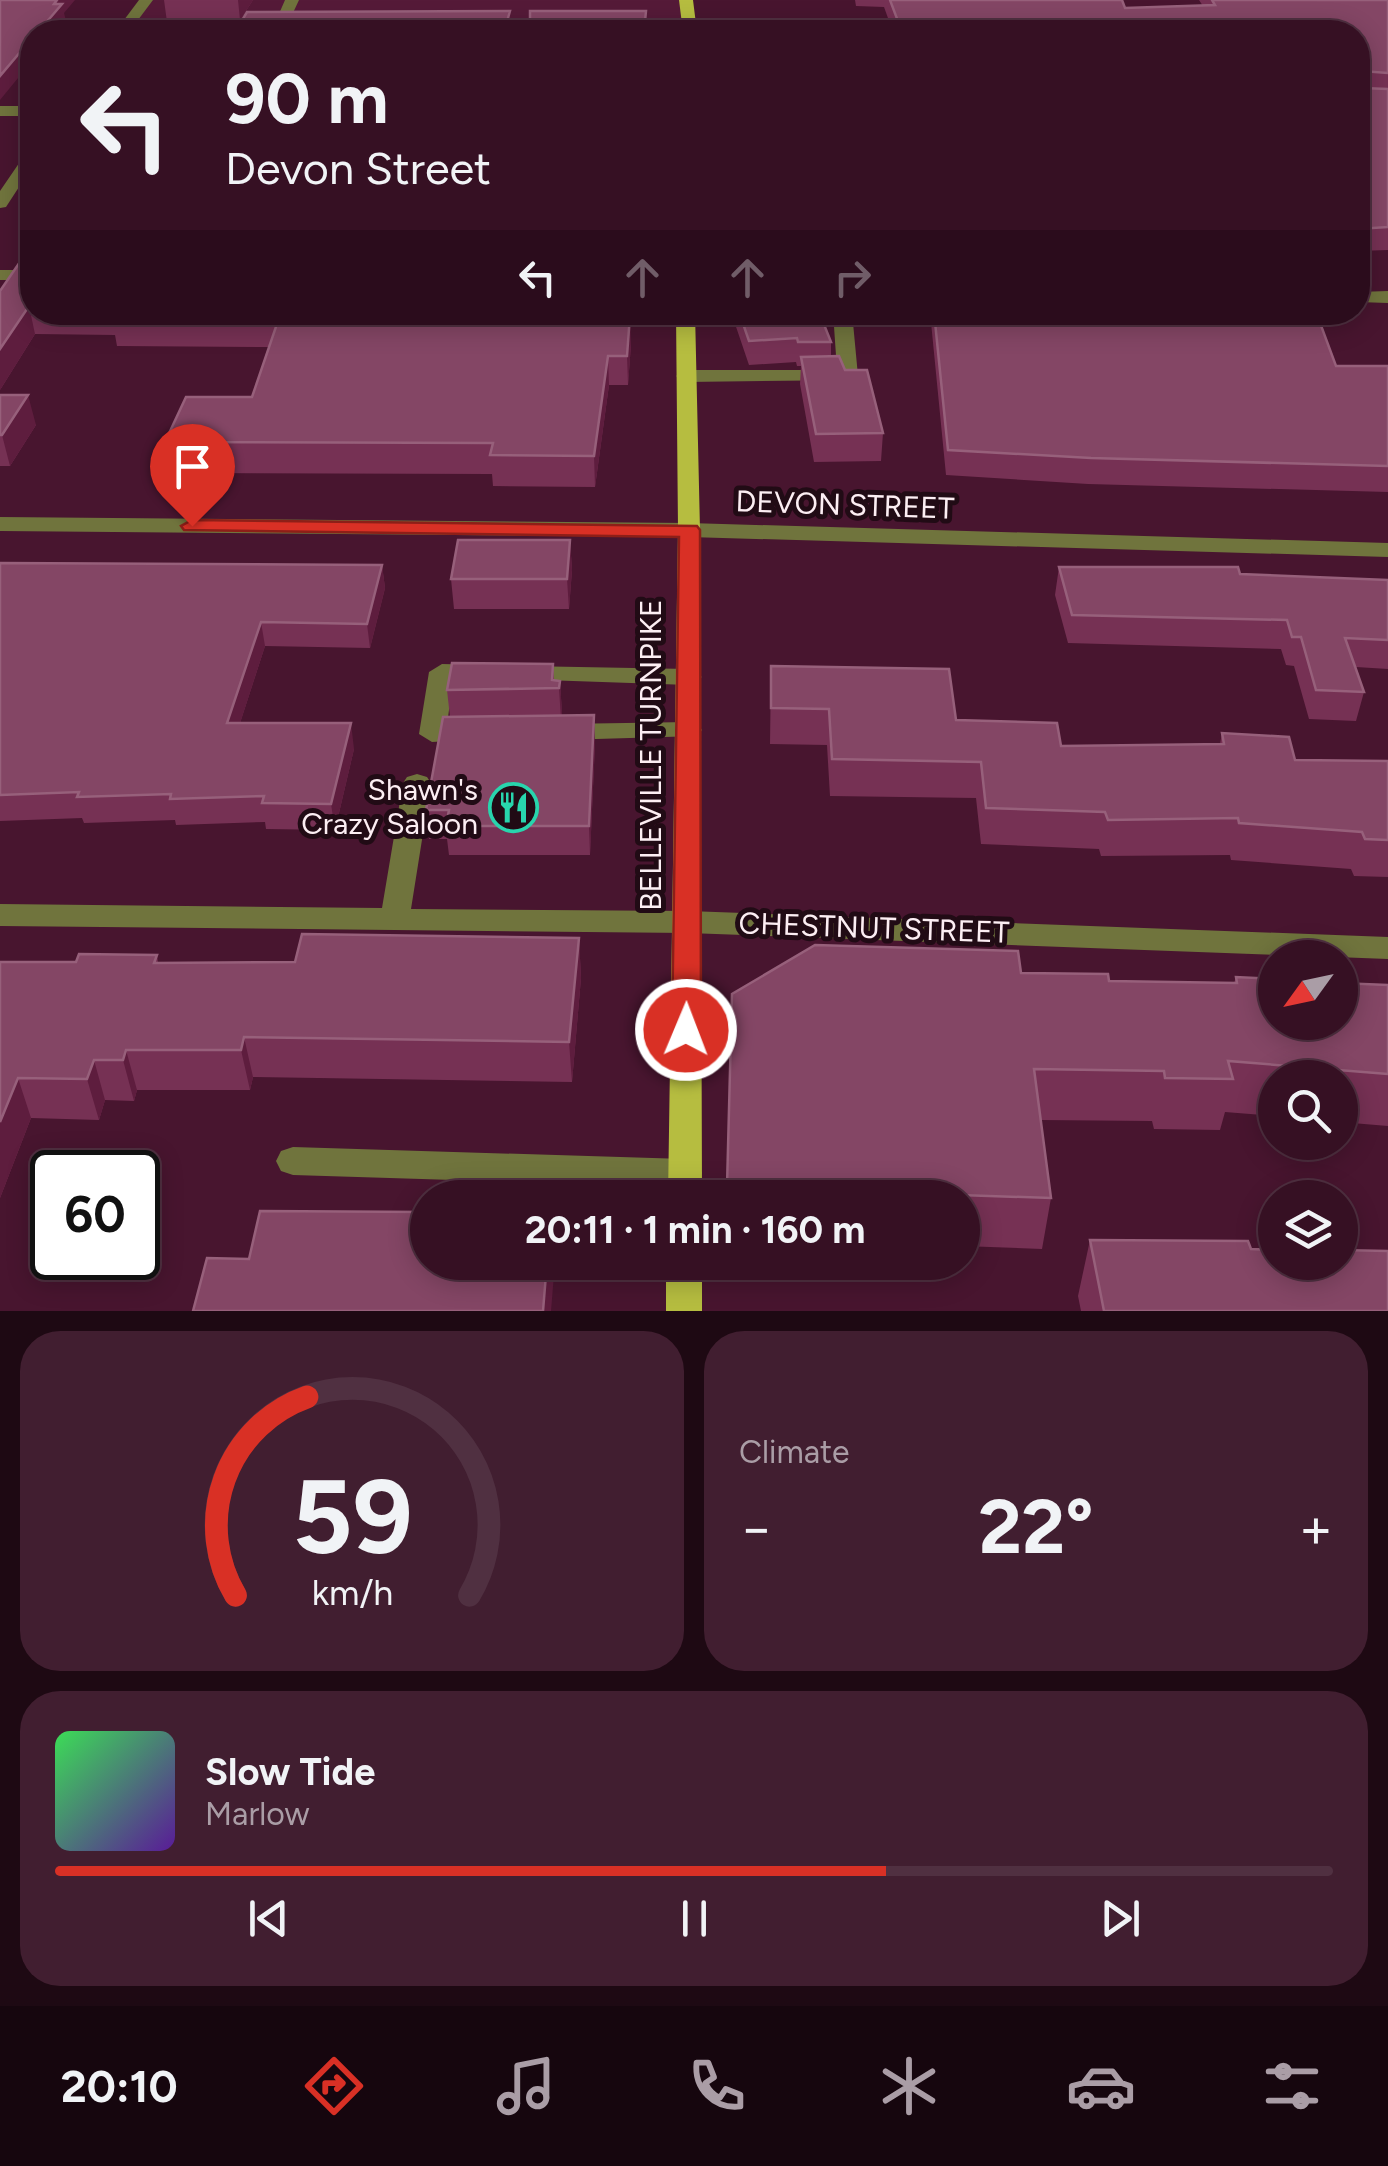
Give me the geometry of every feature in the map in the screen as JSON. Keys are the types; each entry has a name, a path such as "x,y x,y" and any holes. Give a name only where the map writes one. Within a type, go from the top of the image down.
{"main road":[{"name":"BELLEVILLE TURNPIKE","path":"685,325 689,730 685,1180"},
{"path":"684,1280 684,1311"}],"street":[{"path":"0,203 20,174"},
{"path":"686,376 848,376 843,325"},
{"name":"DEVON STREET","path":"0,524 689,530 1388,550"},
{"path":"491,733 432,734 442,672 689,677"},
{"path":"530,732 689,730"},
{"path":"395,919 417,783"},
{"name":"CHESTNUT STREET","path":"0,915 688,922 1388,948"},
{"path":"294,1162 600,1180"}],"shaded area":[{"path":"146,0 686,0 688,20 131,20"}],"building":[{"path":"0,0 57,0 54,4 62,4 48,20 20,20 20,52 0,76"},
{"path":"890,0 1122,0 1125,8 1215,5 1212,0 1388,0 1388,73 1370,72 1370,20 898,20"},
{"path":"510,11 507,20 242,20 247,12"},
{"path":"530,11 646,11 645,20 530,20"},
{"path":"1370,88 1388,89 1388,227 1370,228"},
{"path":"20,262 20,319 0,349 0,291"},
{"path":"277,325 629,325 627,356 608,356 594,456 490,455 493,443 165,442 186,397 252,397"},
{"path":"743,325 824,325 831,342 798,342 797,338 749,341"},
{"path":"935,325 1321,325 1336,366 1388,366 1388,466 948,450"},
{"path":"839,356 845,370 867,370 883,433 816,434 801,357"},
{"path":"0,395 28,395 2,435 0,435"},
{"path":"458,540 570,540 567,579 451,579"},
{"path":"0,563 382,565 367,624 261,622 227,723 351,723 331,804 262,803 264,796 170,799 171,794 0,795"},
{"path":"1059,567 1238,567 1240,574 1388,580 1388,640 1345,638 1364,692 1316,690 1301,637 1292,637 1287,620 1072,615"},
{"path":"452,663 553,664 552,680 560,681 559,688 447,690"},
{"path":"771,666 949,669 956,720 1057,723 1061,746 1224,744 1222,733 1289,737 1295,760 1388,761 1388,840 1365,839 1362,832 1239,823 1238,818 1108,820 1105,812 986,808 981,762 832,759 829,709 771,708"},
{"path":"594,715 589,826 446,826 449,810 426,810 443,717"},
{"path":"302,934 579,938 569,1042 244,1037 241,1050 126,1050 123,1060 94,1060 87,1079 18,1078 0,1122 0,962 76,962 79,954 157,955 154,963 295,962"},
{"path":"815,945 1018,951 1021,973 1108,974 1109,981 1237,983 1236,977 1258,978 1258,1040 1358,1040 1358,984 1388,985 1388,1074 1358,1072 1358,1060 1228,1061 1233,1079 1165,1078 1164,1071 1034,1069 1051,1198 980,1196 980,1180 727,1180 732,994"},
{"path":"260,1211 410,1212 410,1280 546,1280 543,1311 193,1311 207,1258 249,1259"},
{"path":"1090,1240 1248,1241 1251,1249 1258,1249 1258,1280 1358,1280 1358,1250 1388,1251 1388,1311 1104,1311"}],"place":[{"name":"Shawn's Crazy Saloon","path":"513,807"}],"route":[{"path":"192,526 689,530 686,1030"}]}
